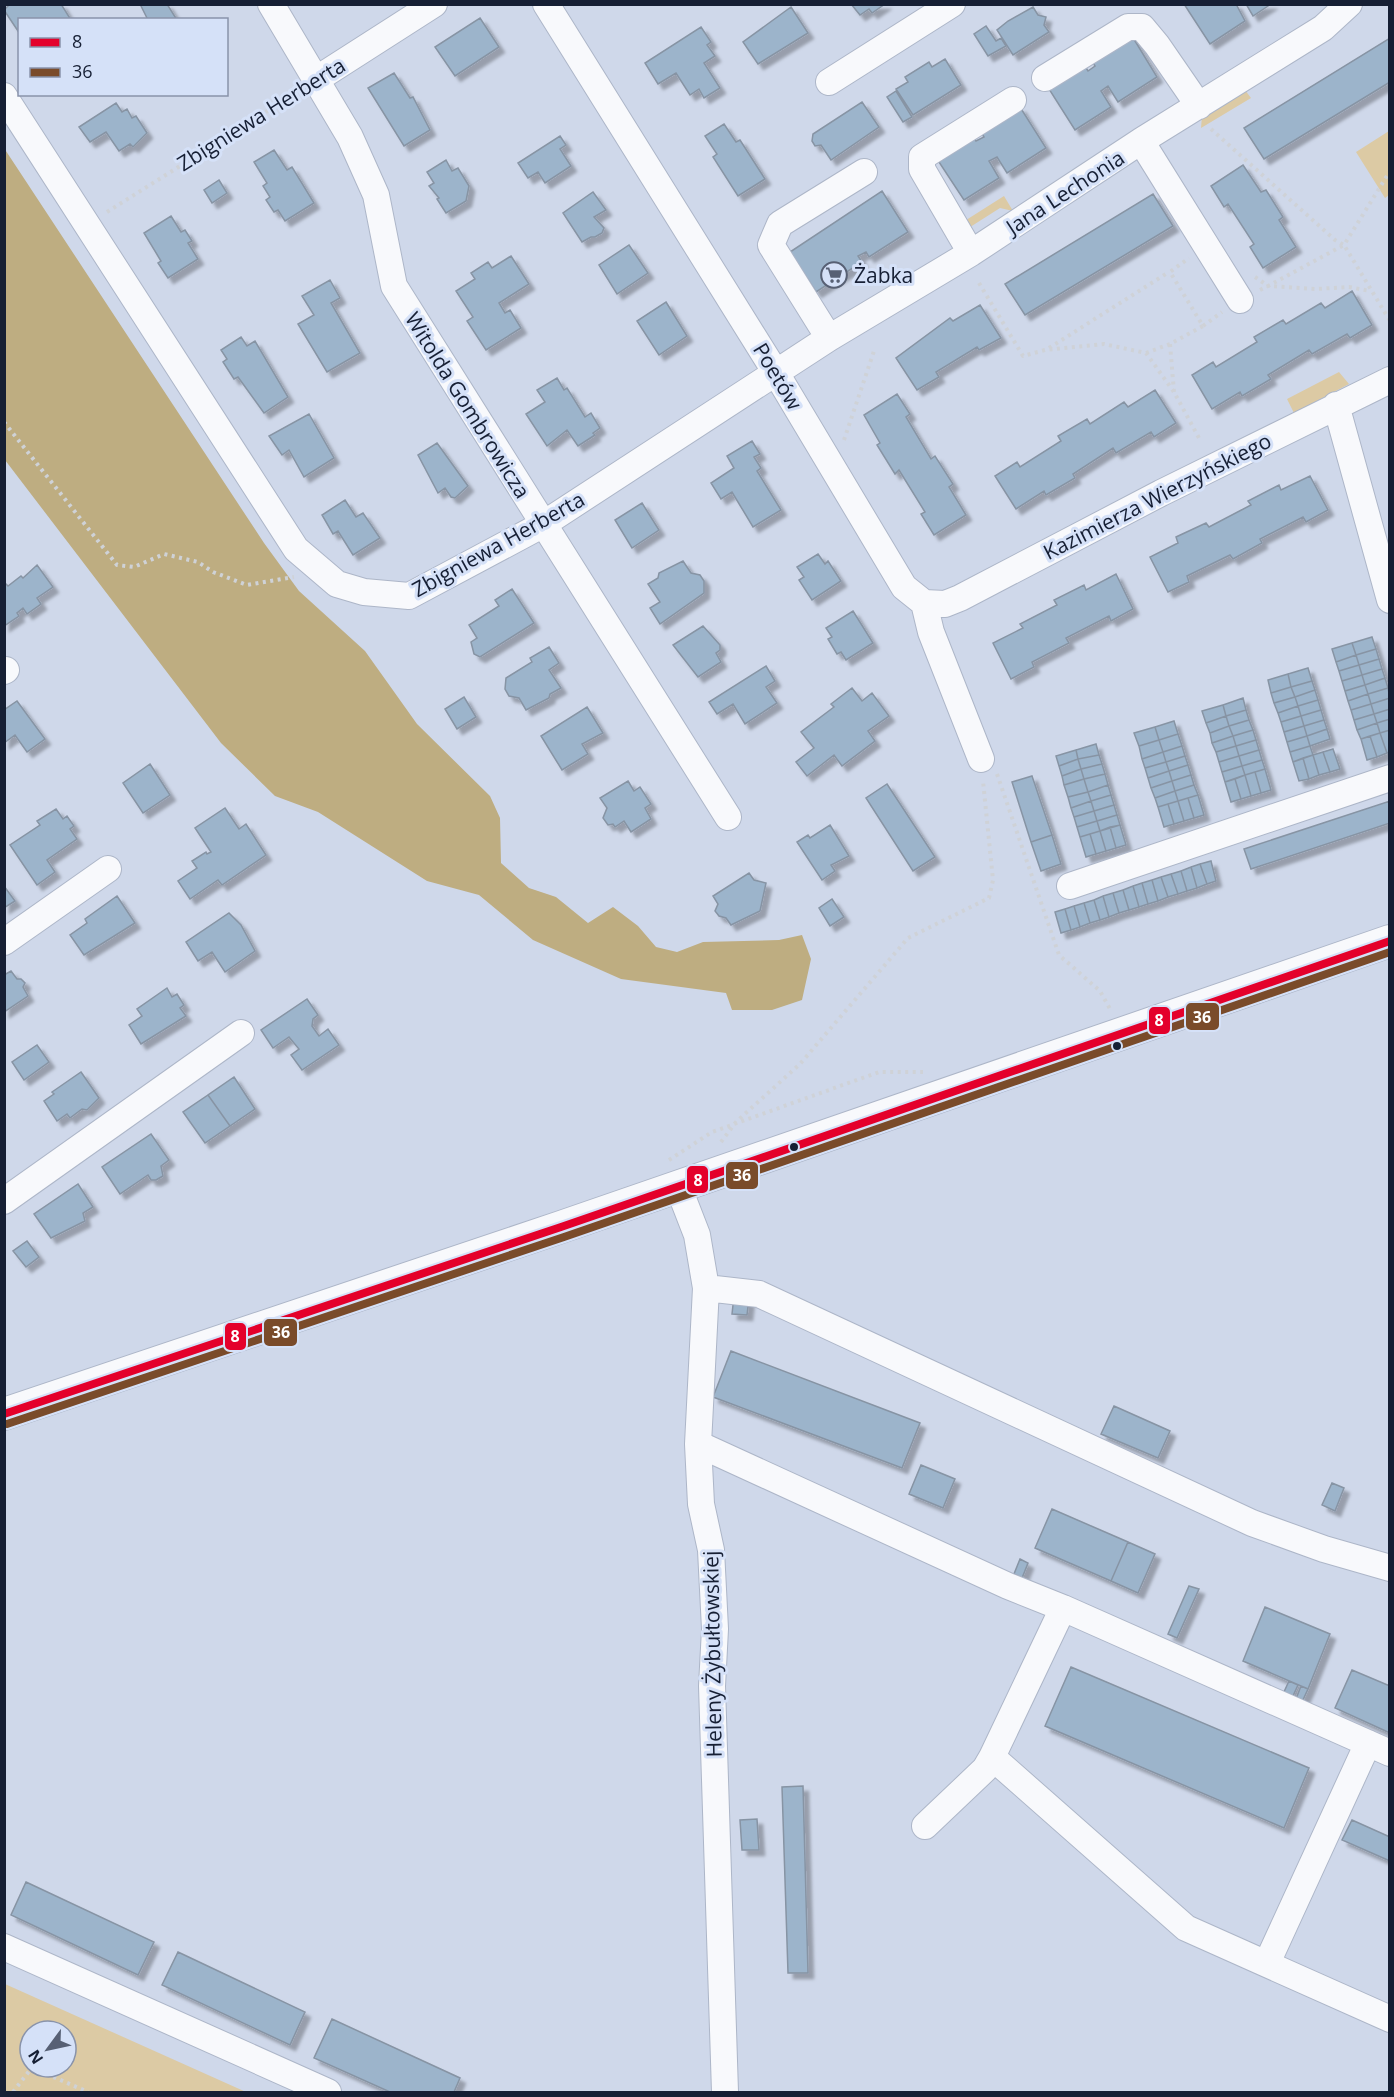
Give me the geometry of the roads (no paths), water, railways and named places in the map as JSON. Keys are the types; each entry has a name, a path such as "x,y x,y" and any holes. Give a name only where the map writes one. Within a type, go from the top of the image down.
{"main road":[{"path":"4,1414 669,1175 1389,941"}],"street":[{"name":"Witolda Gombrowicza","path":"271,4 350,137 376,195 394,286 542,525 728,817"},
{"name":"Zbigniewa Herberta","path":"317,80 434,4"},
{"name":"Poetów","path":"546,4 776,373 904,587 924,603"},
{"path":"829,82 952,4"},
{"name":"Jana Lechonia","path":"776,373 829,338 971,253 1141,141 1323,28 1349,4"},
{"path":"1045,78 1128,27 1142,27 1199,106"},
{"name":"Zbigniewa Herberta","path":"4,96 296,549 321,573 337,584 364,592 409,596 542,525 776,373"},
{"path":"971,253 922,169 922,157 1013,100"},
{"path":"1141,141 1240,300"},
{"path":"829,338 771,245 780,224 864,172"},
{"name":"Kazimierza Wierzyńskiego","path":"924,603 945,604 960,598 1389,380"},
{"path":"1336,405 1389,600"},
{"path":"924,603 931,632 988,762"},
{"path":"1070,886 1389,778"},
{"path":"4,942 108,869"},
{"path":"4,1201 241,1033"},
{"name":"Heleny Żybułtowskiej","path":"669,1175 698,1235 705,1288 698,1444 701,1504 711,1550 716,1629 712,1686 725,2092"},
{"path":"705,1288 759,1294 1252,1523 1324,1550 1389,1568"},
{"path":"698,1444 1008,1586 1063,1608 1378,1748 1267,1963"},
{"path":"925,1826 985,1769 1063,1608"},
{"path":"992,1757 1186,1928 1389,2019"},
{"path":"4,1947 327,2092"}],"place":[{"name":"Żabka","path":"834,275"}]}
